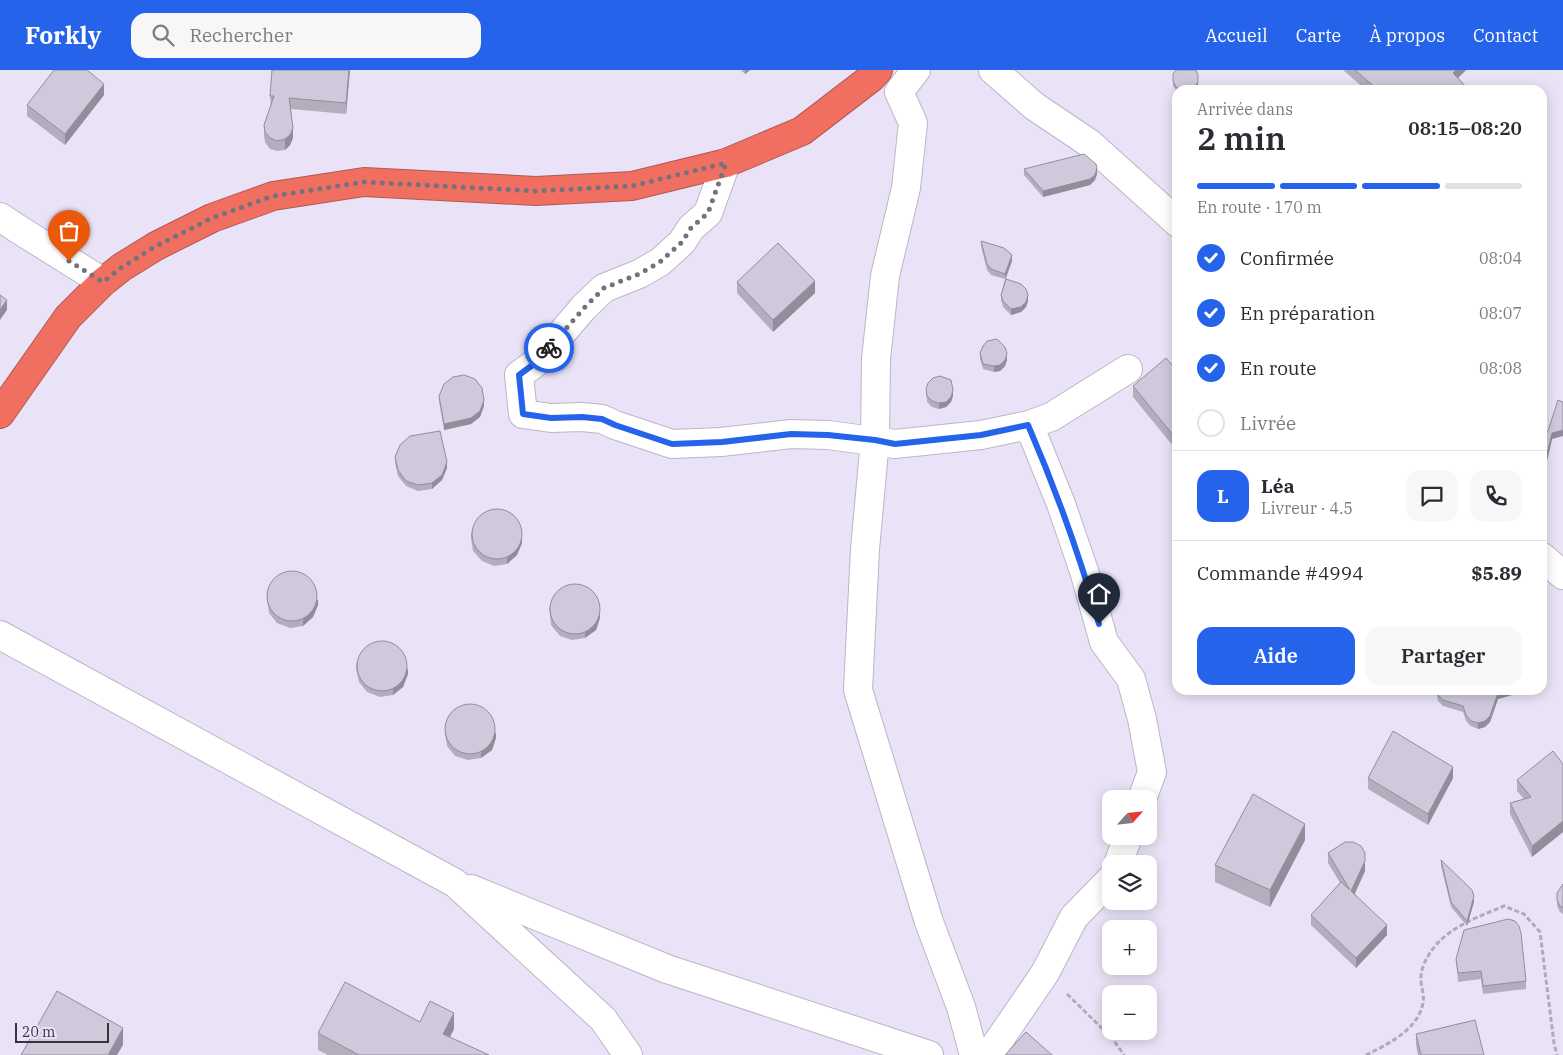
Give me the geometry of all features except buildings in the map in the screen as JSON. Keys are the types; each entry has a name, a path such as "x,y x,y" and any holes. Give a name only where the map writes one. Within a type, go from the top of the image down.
{"highway":[{"path":"0,414 68,317 103,282 122,267 156,246 212,218 273,196 364,182 536,191 632,186 726,163 802,130 871,78 878,70"}],"street":[{"path":"916,70 899,92 912,123 906,188 885,276 876,358 875,440 865,549 858,690 929,922 960,1007 974,1055"},
{"path":"993,70 1034,106 1089,143 1172,218"},
{"path":"726,163 708,213 691,228 682,242 660,262 639,274 604,288 538,361 519,375 523,414 551,418 582,417 602,419 672,444 722,442 791,434 828,435 895,444 981,435 1027,427 1051,417 1128,369"},
{"path":"0,217 103,282"},
{"path":"1027,427 1061,504 1084,571 1104,642 1131,679 1142,719 1152,772 1145,790"},
{"path":"1547,561 1563,575"},
{"path":"0,635 456,883 667,969 929,1055"},
{"path":"456,883 603,1019 628,1055"},
{"path":"989,1055 1045,973 1074,917 1102,888"}],"path":[{"path":"1366,1055 1391,1043 1416,1020 1423,1002 1420,975 1427,957 1438,943 1459,926 1504,906 1524,914 1540,932 1557,1055"},
{"path":"1045,973 1112,1038 1124,1055"}],"way so far":[{"path":"69,261 103,282 122,267 156,246 212,218 273,196 364,182 536,191 632,186 726,163 708,213 691,228 682,242 660,262 639,274 604,288 549,348"}],"route":[{"path":"549,348 538,361 519,375 523,414 551,418 582,417 602,419 672,444 722,442 791,434 828,435 895,444 981,435 1028,425 1061,504 1084,571 1099,624"}]}
